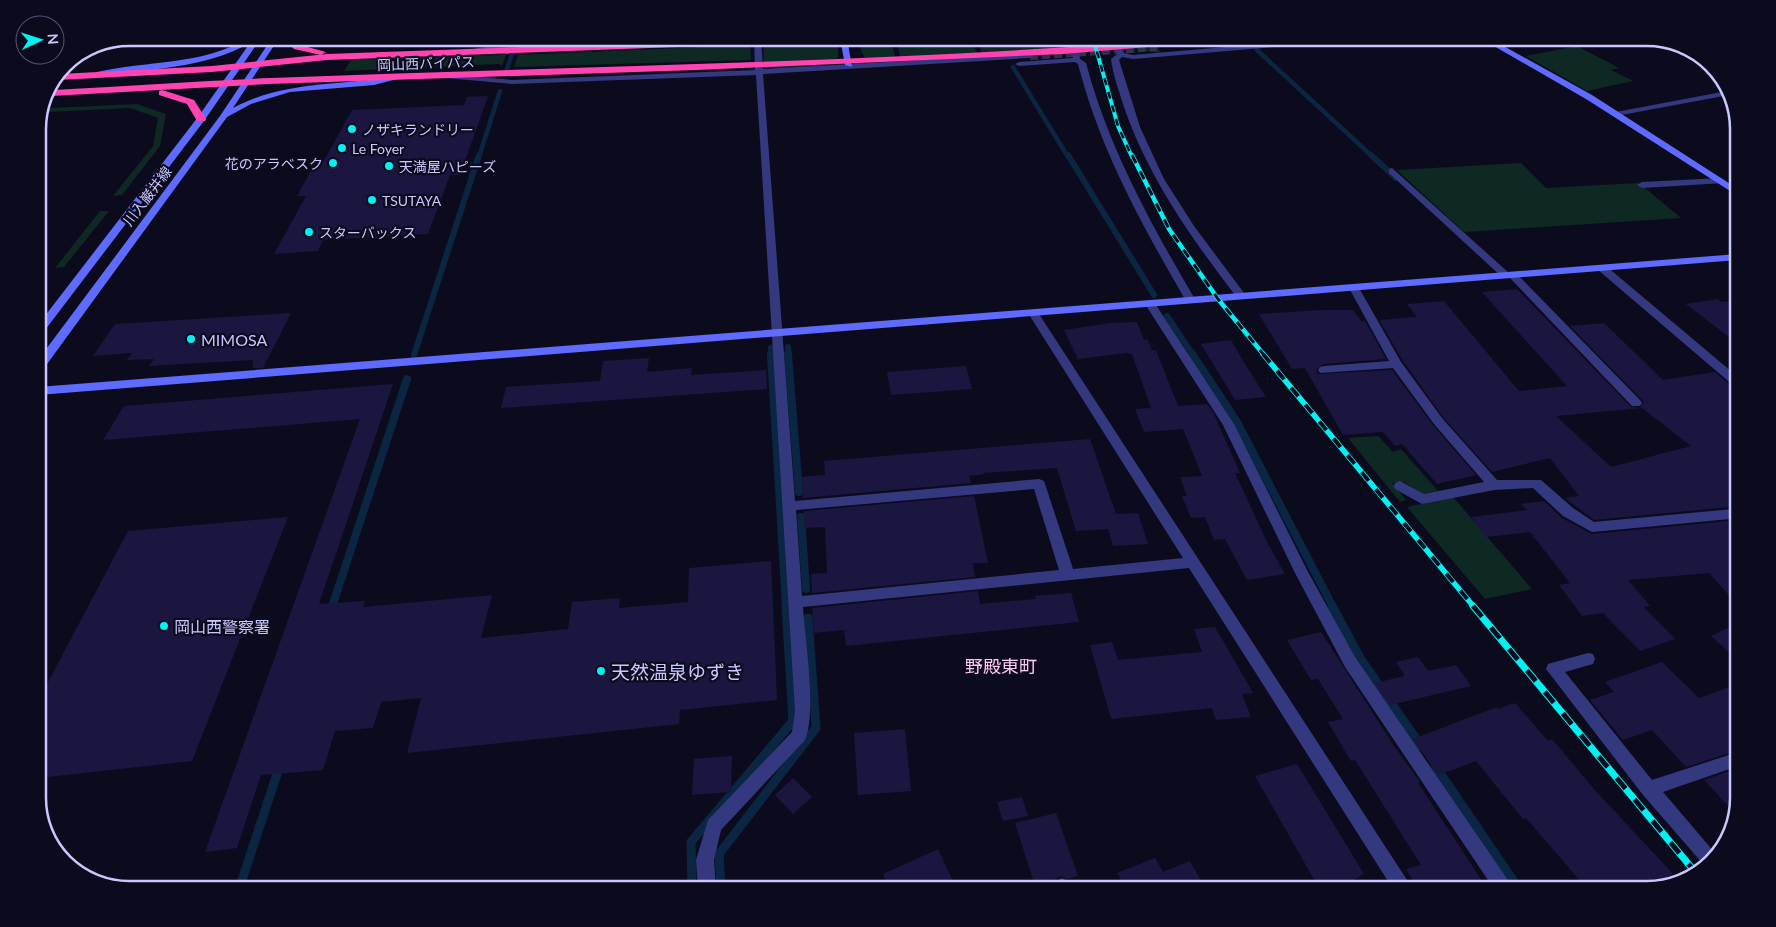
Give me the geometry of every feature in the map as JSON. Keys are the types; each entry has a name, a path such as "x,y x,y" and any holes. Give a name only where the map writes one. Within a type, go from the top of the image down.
{"highway":[{"path":"296,46 312,51 412,54"},
{"name":"岡山西バイパス","path":"65,77 236,66 327,57 649,46"},
{"name":"岡山西バイパス","path":"55,93 245,83 697,67 1063,51 1123,46"},
{"path":"74,92 102,95 170,94 191,102 201,119"}],"street":[{"path":"90,76 126,69 194,62 230,51 239,46"},
{"name":"川入巌井線","path":"46,322 201,119 251,46"},
{"name":"川入巌井線","path":"46,357 223,117 270,46"},
{"path":"257,64 276,46"},
{"path":"450,54 512,46"},
{"path":"706,881 705,860 714,826 799,735 803,711 758,46"},
{"path":"847,46 849,65 853,70 861,72 1076,60 1082,63 1088,90 1102,131 1137,207 1191,301"},
{"path":"1075,46 1076,60"},
{"path":"1118,46 1121,55"},
{"path":"1157,47 1171,46"},
{"path":"1242,297 1196,238 1149,159 1130,114 1115,59 1121,55 1133,57 1262,46"},
{"path":"1498,46 1616,114 1730,187"},
{"path":"446,76 512,82 760,72 849,65 1030,56"},
{"path":"223,117 254,98 276,92 302,87 374,84 397,78"},
{"path":"1616,114 1721,94"},
{"path":"1392,170 1510,275 1636,403"},
{"path":"1642,185 1720,180"},
{"path":"46,391 1730,258"},
{"path":"1602,268 1730,376"},
{"path":"1354,288 1396,364 1438,420 1494,485"},
{"path":"1150,304 1228,424 1302,573 1350,662 1498,881"},
{"path":"1034,313 1397,881"},
{"path":"1324,370 1396,364"},
{"path":"1400,486 1422,499 1494,485 1536,483 1568,512 1592,527 1730,514"},
{"path":"789,506 1039,484 1068,575"},
{"path":"796,602 1193,562"},
{"path":"1588,659 1553,669 1706,855"},
{"path":"1650,789 1730,762"}],"green space":[{"path":"750,46 751,60 514,67 518,55"},
{"path":"763,46 838,46 838,58 830,62 795,68 764,67"},
{"path":"860,46 892,46 896,60 901,60 898,46 974,46 978,56 983,56 979,46 1052,46 1056,53 869,62"},
{"path":"1124,46 1156,46 1161,53 1125,48"},
{"path":"1577,46 1619,68 1611,70 1633,81 1587,91 1526,56"},
{"path":"506,55 502,66 499,64 344,71 351,60"},
{"path":"137,104 166,114 160,146 122,195 113,196 153,146 158,118 130,108 48,112 51,108"},
{"path":"1521,163 1546,188 1639,183 1681,218 1464,232 1397,170"},
{"path":"100,211 109,211 64,267 55,268"},
{"path":"1378,436 1393,452 1401,449 1438,491 1423,494 1404,482 1392,483 1406,500 1400,502 1348,438"},
{"path":"1453,497 1532,589 1485,599 1407,507"}],"building":[{"path":"488,96 460,175 450,175 428,234 323,240 318,251 274,254 306,196 297,196 312,169 320,168 352,110 464,105 467,97"},
{"path":"1517,289 1631,407 1640,408 1644,402 1570,326 1604,323 1663,380 1715,372 1730,384 1730,507 1594,520 1565,498 1579,496 1550,458 1492,472 1443,417 1403,361 1379,320 1417,317 1407,304 1444,301 1519,391 1567,386 1482,292","holes":["1642,408 1691,446 1611,467 1556,416"]},
{"path":"1717,299 1722,302 1730,301 1730,338 1686,304"},
{"path":"1353,310 1361,321 1365,321 1386,359 1324,364 1316,369 1318,374 1392,370 1433,425 1476,475 1437,484 1402,444 1395,446 1383,432 1343,435 1305,368 1292,369 1259,314"},
{"name":"MIMOSA","path":"291,313 263,368 253,368 253,360 149,366 154,359 127,360 132,353 93,356 115,324"},
{"path":"1137,322 1144,340 1147,339 1152,350 1156,350 1178,406 1207,404 1213,412 1240,473 1235,473 1267,542 1285,574 1247,580 1225,539 1214,540 1205,517 1191,518 1182,496 1187,496 1180,477 1202,476 1183,429 1144,432 1135,409 1151,408 1132,354 1078,359 1064,330 1111,323"},
{"path":"1231,340 1266,397 1235,400 1201,344"},
{"path":"649,358 647,372 692,368 691,375 766,370 767,389 501,408 506,387 600,381 603,361"},
{"path":"966,366 972,389 891,395 887,372"},
{"path":"393,384 319,604 365,601 363,607 492,595 481,638 568,629 572,602 620,598 619,608 688,602 689,568 771,561 777,700 680,710 679,724 407,753 421,698 381,702 373,728 335,731 323,770 261,775 237,848 205,852 360,419 103,440 124,406"},
{"path":"1090,439 1116,514 1138,513 1148,544 1113,546 1108,529 1076,531 1057,468 983,473 969,476 971,483 803,498 802,477 825,475 824,461"},
{"path":"974,496 988,563 973,563 975,577 812,593 811,574 827,573 825,527 804,528 804,511"},
{"path":"1544,501 1562,518 1592,534 1729,521 1730,596 1709,573 1628,580 1650,606 1644,607 1675,639 1640,651 1603,613 1582,616 1559,585 1570,583 1530,532 1486,537 1471,517 1527,510 1521,504"},
{"path":"288,517 192,761 46,777 46,686 128,531"},
{"path":"978,591 980,604 1036,599 1035,596 1071,593 1079,622 846,646 844,630 814,633 812,608"},
{"path":"1215,627 1253,693 1242,694 1251,717 1216,720 1212,708 1111,719 1090,645 1112,642 1118,660 1202,652 1194,629"},
{"path":"1730,627 1730,653 1711,636"},
{"path":"1321,632 1394,746 1420,782 1418,783 1482,881 1413,881 1406,869 1421,865 1355,760 1351,761 1328,722 1343,719 1318,679 1311,680 1287,640"},
{"path":"1418,657 1428,671 1456,665 1471,686 1390,705 1375,683 1405,676 1396,662"},
{"path":"1662,662 1699,698 1730,687 1730,753 1686,767 1652,730 1623,740 1590,700 1614,692 1605,682"},
{"path":"1515,703 1548,741 1552,739 1593,788 1673,874 1665,879 1646,881 1580,881 1526,818 1523,819 1476,761 1438,775 1413,739 1497,707 1498,709"},
{"path":"905,729 911,791 858,795 854,733"},
{"path":"732,756 731,792 692,795 694,759"},
{"path":"1297,764 1364,874 1352,881 1315,881 1255,776"},
{"path":"1730,771 1729,806 1704,780"},
{"path":"793,778 812,797 793,814 775,795"},
{"path":"1022,797 1028,816 1003,821 997,802"},
{"path":"1056,813 1078,876 1067,879 1061,876 1052,881 1033,881 1015,823"},
{"path":"938,849 953,881 886,881 883,874"},
{"path":"1155,858 1163,872 1190,861 1201,881 1122,881 1117,873"}],"waterway":[{"path":"1257,50 1373,157"},
{"path":"507,69 512,54"},
{"path":"1013,67 1068,157"},
{"path":"479,157 500,91"},
{"path":"414,355 479,155"},
{"path":"1068,155 1154,295"},
{"path":"1371,155 1396,178"},
{"path":"1167,316 1193,355"},
{"path":"788,347 789,355"},
{"path":"771,348 771,354"},
{"path":"771,354 786,607"},
{"path":"788,354 799,492"},
{"path":"1192,354 1237,422 1333,607"},
{"path":"332,607 407,379"},
{"path":"801,517 806,589"},
{"path":"330,612 332,606"},
{"path":"692,881 691,842 793,721 786,606"},
{"path":"1332,606 1360,658 1421,746"},
{"path":"721,881 719,854 816,728 808,618"},
{"path":"242,881 280,765"},
{"path":"1436,767 1514,881"}],"tunnel":[{"path":"1030,56 1157,47"}],"railway":[{"path":"1095,46 1118,126 1132,157"},
{"path":"1132,155 1169,229 1218,299 1264,355"},
{"path":"1263,354 1474,607"},
{"path":"1473,606 1692,868"}],"place":[{"name":"ノザキランドリー","path":"352,129"},
{"name":"Le Foyer","path":"342,148"},
{"name":"花のアラベスク","path":"333,163"},
{"name":"天満屋ハピーズ","path":"389,166"},
{"name":"TSUTAYA","path":"372,200"},
{"name":"スターバックス","path":"309,232"},
{"name":"MIMOSA","path":"191,339"},
{"name":"岡山西警察署","path":"164,626"},
{"name":"天然温泉ゆずき","path":"601,671"}],"district":[{"name":"野殿東町","path":"1001,666"}]}
